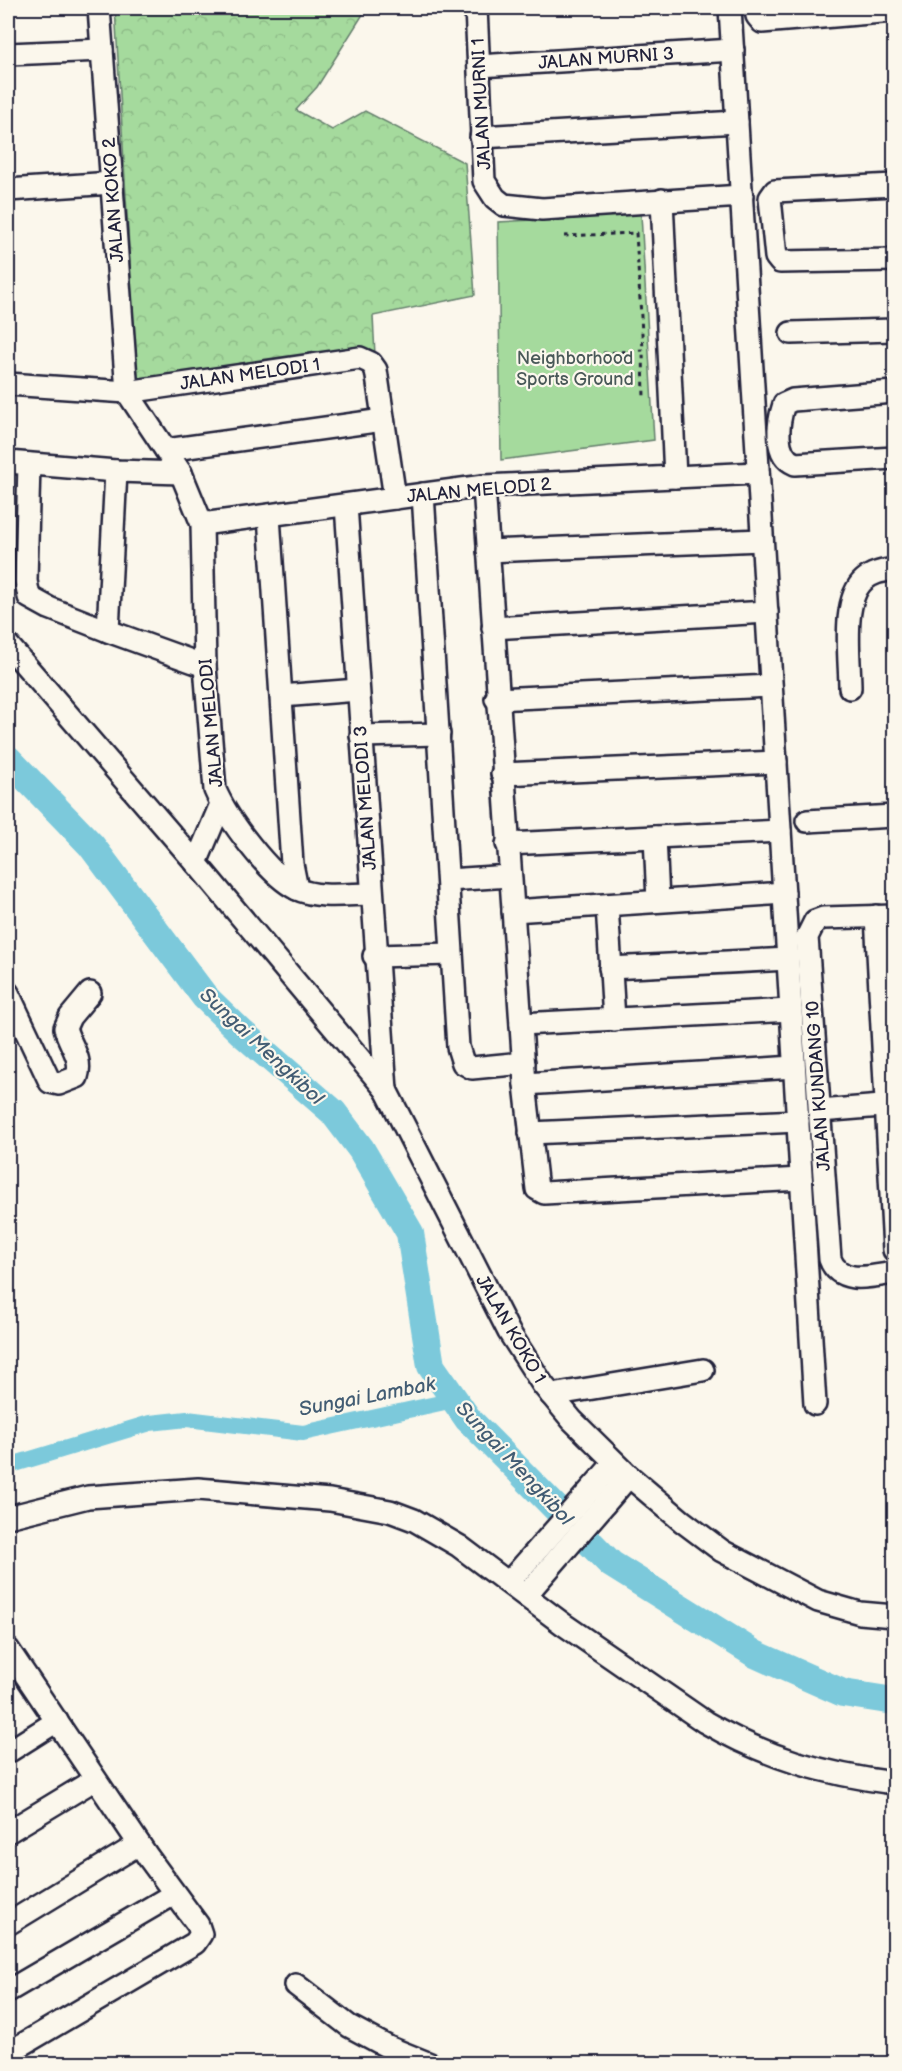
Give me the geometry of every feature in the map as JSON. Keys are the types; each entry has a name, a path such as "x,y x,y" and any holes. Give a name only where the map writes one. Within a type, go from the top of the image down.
{"street":[{"name":"JALAN KOKO 2","path":"99,8 127,392"},
{"name":"JALAN MURNI 1","path":"476,8 484,181 495,198 504,206 542,208 662,200"},
{"path":"730,8 814,1404"},
{"path":"759,15 894,10"},
{"path":"8,54 102,50"},
{"name":"JALAN MURNI 3","path":"479,66 733,50"},
{"path":"481,137 737,122"},
{"path":"8,190 112,183"},
{"path":"894,184 775,191 770,198 776,257 780,262 894,260"},
{"path":"675,477 662,200 742,196"},
{"path":"791,333 894,330"},
{"name":"JALAN MELODI 1","path":"8,384 127,392 360,358 371,363 376,369 383,420"},
{"path":"127,392 181,473 202,524"},
{"path":"894,392 793,400 784,404 779,434 782,452 788,461 805,464 894,458"},
{"path":"166,450 383,420 395,498"},
{"path":"8,462 116,471 181,473"},
{"path":"29,464 26,581 29,597 49,608 205,666"},
{"path":"108,631 116,471"},
{"name":"JALAN MELODI 2","path":"202,524 484,486 758,473"},
{"path":"484,486 496,699 524,1073 535,1185 544,1193 801,1179"},
{"path":"423,494 458,1047 463,1063 472,1068 524,1073 794,1067"},
{"name":"JALAN MELODI 3","path":"346,505 374,956 386,1090"},
{"path":"269,516 292,864 297,889"},
{"name":"JALAN MELODI","path":"202,524 205,666 215,790 221,804 276,874 297,889 312,893 371,894"},
{"path":"488,551 762,540"},
{"path":"850,688 849,606 854,592 863,580 875,573 894,570"},
{"path":"493,628 767,612"},
{"path":"8,645 196,863 386,1090"},
{"path":"496,699 771,686"},
{"path":"281,696 358,690"},
{"path":"362,736 439,734"},
{"path":"502,774 776,762"},
{"path":"196,863 221,804"},
{"path":"807,821 894,816"},
{"path":"507,844 780,831"},
{"path":"655,837 658,901"},
{"path":"448,880 510,876"},
{"path":"513,911 784,892"},
{"path":"607,905 614,1020"},
{"path":"885,916 894,1250"},
{"name":"JALAN KUNDANG 10","path":"885,916 823,918 815,921 807,938 830,1259 833,1267 852,1278 894,1273"},
{"path":"374,956 452,954"},
{"path":"610,968 788,959"},
{"path":"8,993 50,1082 59,1084 77,1077 80,1068 76,1052 65,1028 70,1017 90,993"},
{"path":"521,1024 791,1010"},
{"name":"JALAN KOKO 1","path":"386,1090 509,1332 551,1395 621,1469 703,1538 791,1588 860,1613 894,1616"},
{"path":"819,1111 891,1105"},
{"path":"530,1133 798,1121"},
{"path":"551,1395 703,1370"},
{"path":"526,1595 550,1569 597,1498 621,1469"},
{"path":"8,1517 88,1497 156,1491 225,1489 330,1500 390,1511 414,1520 459,1546 705,1722 753,1749 801,1766 894,1783"},
{"path":"509,1582 535,1552 597,1498"},
{"path":"8,1649 94,1780 200,1929 201,1934 195,1943 8,2053"},
{"path":"8,1752 57,1722"},
{"path":"8,1832 94,1780"},
{"path":"8,1924 139,1844"},
{"path":"8,1991 174,1894"},
{"path":"296,1985 349,2026 388,2047 430,2064"}],"path":[{"path":"564,236 636,233 644,399"},
{"path":"594,354 643,350"}],"green space":[{"path":"115,8 367,8 317,87 296,110 332,130 365,111 465,163 475,295 373,316 375,355 137,385"},
{"name":"Neighborhood Sports Ground","path":"641,214 654,440 501,460 498,222"}],"waterway":[{"name":"Sungai Mengkibol","path":"8,759 91,845 205,997 241,1032 333,1112 361,1149 410,1233 431,1366 468,1419 611,1564 755,1654 843,1693 894,1701"},
{"name":"Sungai Lambak","path":"8,1466 150,1423 187,1419 303,1433 454,1400"}]}
